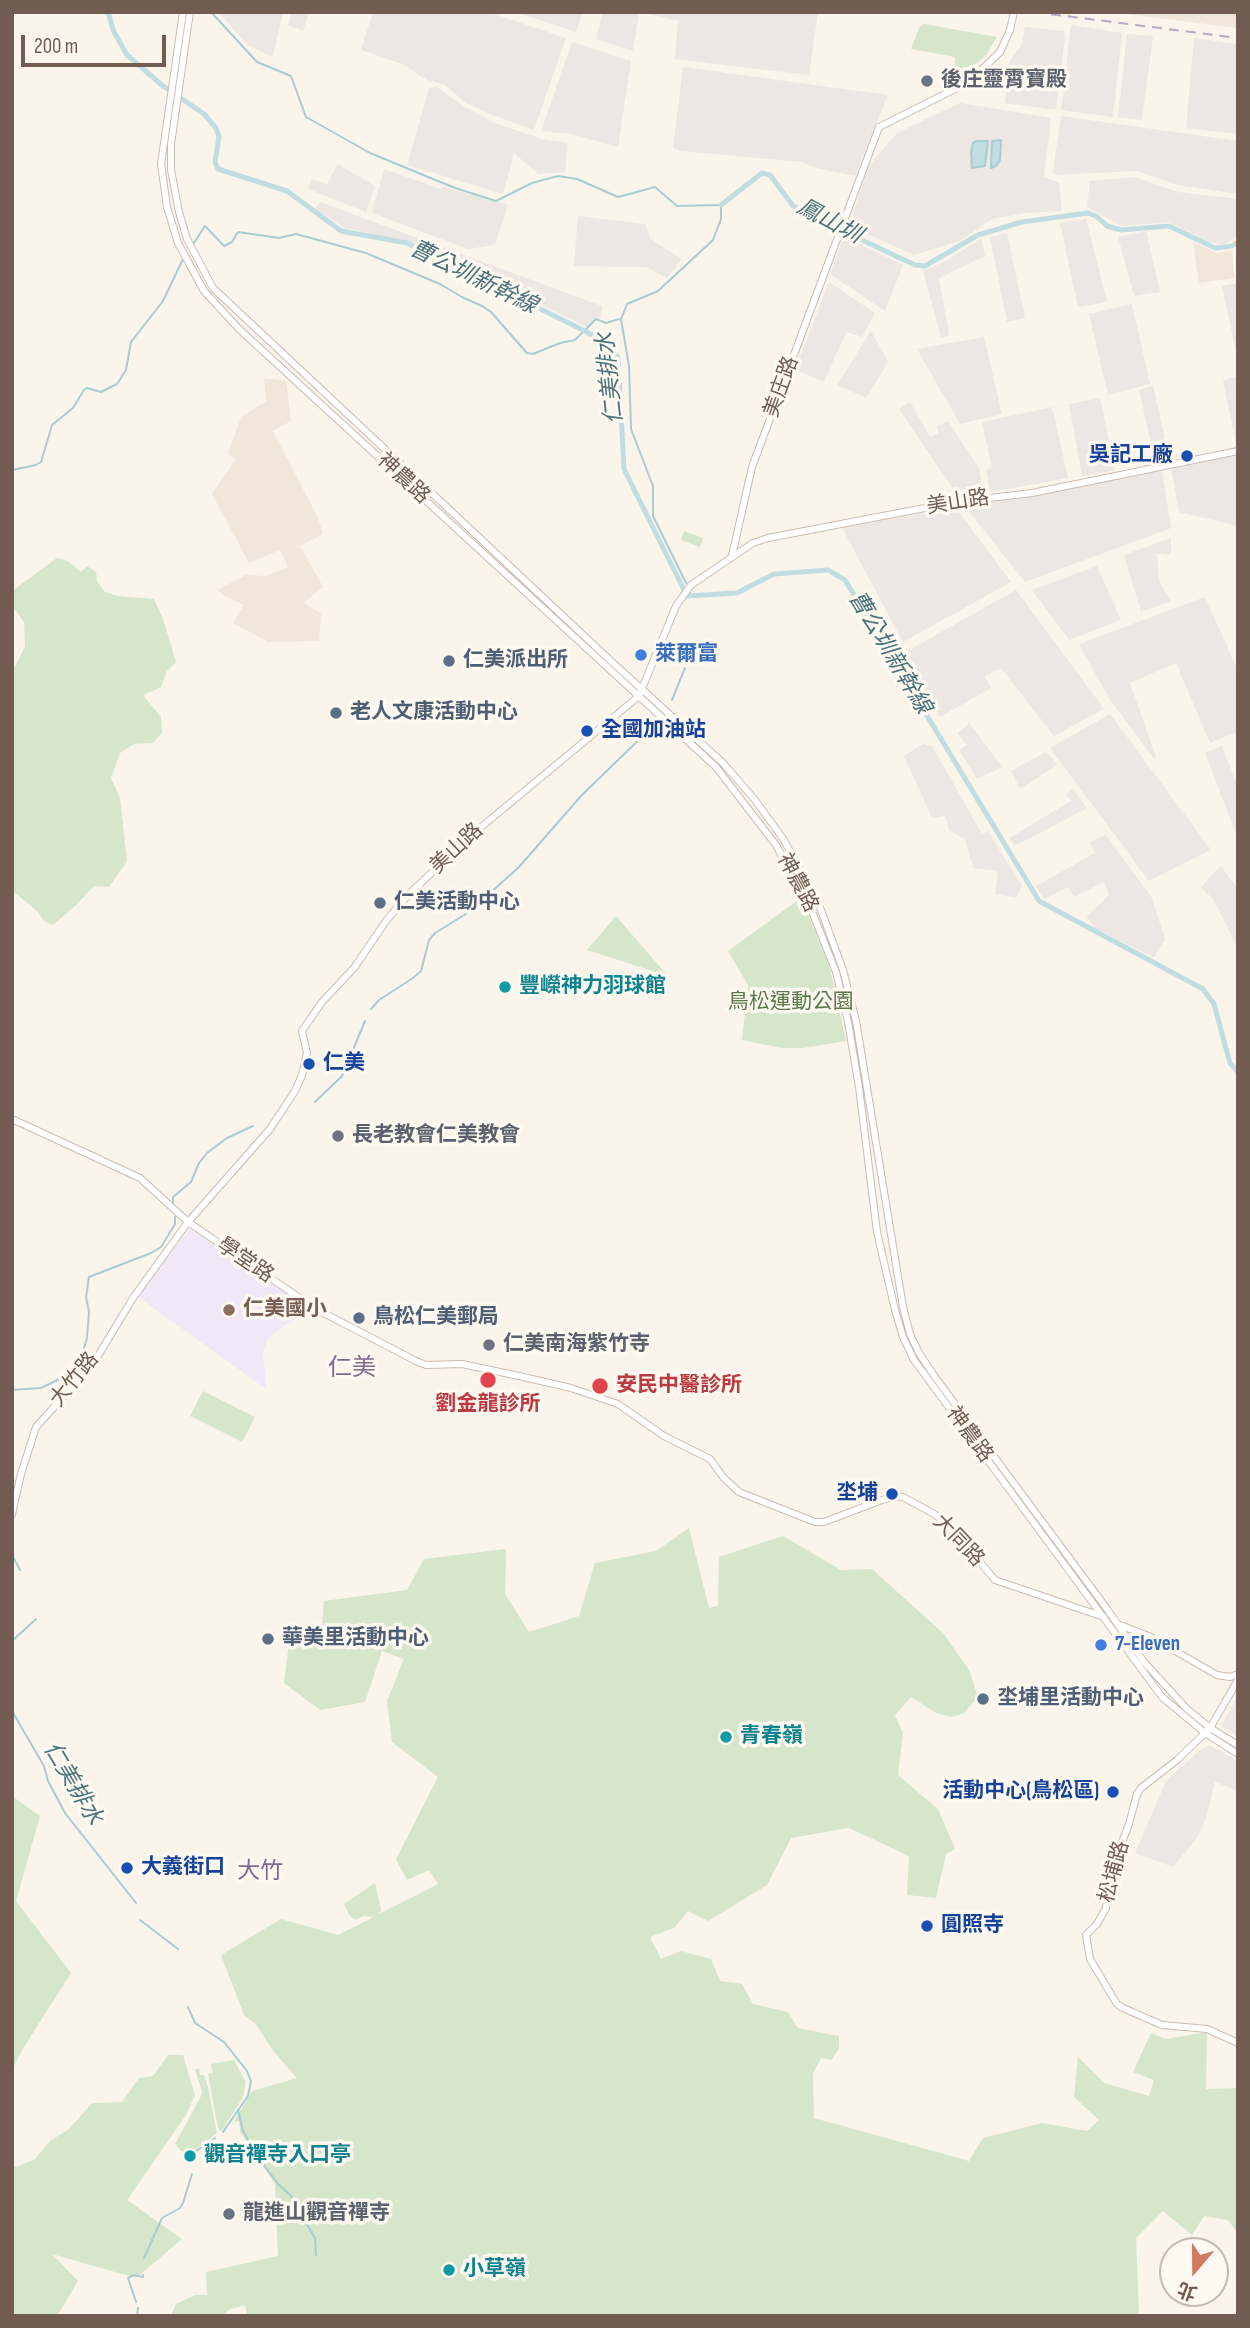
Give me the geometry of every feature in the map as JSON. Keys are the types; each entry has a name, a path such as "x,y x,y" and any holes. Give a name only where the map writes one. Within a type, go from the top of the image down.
{"street":[{"path":"170,134 183,12"},
{"path":"170,134 190,12"},
{"name":"美庄路","path":"732,556 738,519 752,467 879,127 963,85 992,61 1000,52 1010,30 1014,12"},
{"name":"神農路","path":"170,134 171,170 179,212 187,239 213,288 246,322 723,763 755,800 784,840 806,880 834,942 856,1021 890,1237 910,1334 934,1377 1144,1662 1207,1731 1238,1745"},
{"name":"神農路","path":"170,134 161,164 167,207 178,243 204,291 239,329 716,767 776,845 798,883 826,943 848,1022 877,1232 895,1310 904,1337 919,1367 1162,1697 1238,1754"},
{"name":"美山路","path":"188,1222 270,1129 295,1091 307,1053 302,1031 322,1002 354,968 398,906 474,833 639,696 681,597 691,585 753,542 768,538 956,502 1032,493 1238,451"},
{"name":"學堂路","path":"12,1119 140,1178 188,1222 324,1313 416,1361 426,1365 462,1364 571,1388 625,1407 649,1425"},
{"name":"大竹路","path":"12,1514 36,1427 93,1364 133,1297 188,1222"},
{"name":"大同路","path":"649,1425 664,1436 710,1459 723,1477 739,1492 815,1522 824,1522 896,1496 903,1497 936,1515 958,1536 995,1580 1008,1587 1104,1617 1151,1637 1217,1675 1230,1677 1238,1674"},
{"name":"松埔路","path":"1238,1680 1207,1731 1137,1794 1129,1824 1109,1876 1106,1908 1097,1924 1086,1935 1090,1959 1117,2004 1162,2025 1207,2029 1238,2043"}],"shaded area":[{"path":"218,12 283,12 273,57 248,45"},
{"path":"292,12 309,12 303,31 288,25"},
{"path":"373,12 488,12 566,38 534,130 467,103 443,84 427,80 402,64 361,50"},
{"path":"515,12 583,12 576,32"},
{"path":"603,12 639,12 633,51 596,39"},
{"path":"641,12 818,12 809,75 675,59 678,21"},
{"path":"1117,12 1238,12 1238,28 1135,15"},
{"path":"1071,25 1122,33 1113,117 1061,110"},
{"path":"1025,27 1064,31 1056,110 1005,103 1010,60 1022,45"},
{"path":"1127,34 1153,36 1142,120 1118,117"},
{"path":"1194,38 1238,44 1238,134 1186,128"},
{"path":"572,42 631,61 618,147 571,134 541,131"},
{"path":"683,67 888,95 855,176 816,168 802,162 681,151 673,148"},
{"path":"437,87 492,122 542,139 568,143 565,172 538,174 514,153 503,194 407,165 429,88"},
{"path":"960,103 1051,118 1044,177 1059,183 1062,211 1026,213 992,219 959,241 914,255 849,226 868,167 897,133"},
{"path":"1061,116 1238,141 1238,194 1178,185 1137,171 1055,175 1053,171"},
{"path":"338,164 375,186 366,212 308,189 311,179 327,184"},
{"path":"384,169 441,189 443,187 508,205 495,245 468,249 372,213"},
{"path":"1134,177 1178,192 1238,199 1238,237 1225,244 1210,243 1169,222 1122,226 1087,207 1090,181"},
{"path":"320,202 602,306 601,317 596,317 589,328 415,243 345,228 315,209"},
{"path":"578,216 645,224 651,239 681,259 667,278 646,267 574,266"},
{"path":"1086,219 1107,302 1078,307 1060,223"},
{"path":"1146,231 1160,292 1134,296 1118,237"},
{"path":"1007,233 1025,318 1007,322 990,237"},
{"path":"844,236 903,265 885,311 830,274"},
{"path":"981,238 985,256 939,278 949,335 941,338 923,271 946,261"},
{"path":"1193,242 1217,253 1232,251 1234,278 1199,283"},
{"path":"829,282 875,313 862,337 846,332 824,382 795,370"},
{"path":"1238,283 1238,361 1222,286"},
{"path":"1132,304 1150,384 1108,395 1089,314"},
{"path":"871,331 888,362 866,398 837,385"},
{"path":"984,337 1002,414 960,424 917,349"},
{"path":"1238,376 1238,444 1236,444 1223,380"},
{"path":"264,378 286,381 291,421 273,431 318,518 323,534 300,546 323,587 303,603 321,613 319,641 268,642 233,623 244,605 224,596 218,590 246,575 265,576 288,567 280,550 249,563 212,494 236,459 228,454 241,417 266,401"},
{"path":"1153,385 1169,458 1155,461 1139,390"},
{"path":"1100,398 1115,470 1082,476 1069,404"},
{"path":"910,402 930,437 939,433 937,426 948,421 979,468 983,492 956,493 899,409"},
{"path":"1052,407 1068,478 990,492 986,470 992,468 982,422"},
{"path":"1238,455 1238,526 1179,512 1171,469"},
{"path":"1162,470 1171,528 1025,582 963,504"},
{"path":"955,507 1011,582 903,642 842,528"},
{"path":"1171,538 1171,555 1157,553 1159,581 1171,601 1141,612 1124,555"},
{"path":"1097,566 1121,620 1069,640 1032,590"},
{"path":"1016,590 1104,709 1054,736 1001,668 984,676 991,688 940,717 904,653"},
{"path":"1205,597 1238,671 1238,731 1210,743 1176,663 1130,683 1156,757 1154,759 1109,698 1079,644"},
{"path":"1110,714 1211,850 1149,881 1050,748"},
{"path":"969,723 1002,767 977,779 959,750 967,745 958,733"},
{"path":"923,744 932,746 982,834 988,831 1022,886 1016,898 995,894 998,871 973,868 965,839 949,830 945,816 932,818 904,756"},
{"path":"1222,746 1238,788 1238,839 1205,753"},
{"path":"1046,752 1057,765 1020,789 1011,771"},
{"path":"1073,789 1087,808 1015,846 1009,838 1071,801 1066,794"},
{"path":"1106,835 1152,898 1165,939 1154,958 1095,928 1086,917 1109,895 1104,882 1074,897 1068,887 1044,899 1036,886 1095,853 1090,842"},
{"path":"1221,866 1238,889 1238,949 1214,900 1201,887"},
{"name":"仁美國小","path":"190,1229 304,1306 300,1315 267,1339 263,1353 266,1389 138,1297 162,1262"},
{"path":"1238,1696 1238,1737 1221,1726"},
{"path":"1210,1745 1238,1761 1238,1791 1215,1782 1205,1821 1197,1838 1173,1867 1135,1853 1166,1781 1199,1751"}],"green space":[{"path":"924,24 997,37 987,54 954,84 955,57 911,49 919,28"},
{"path":"684,531 703,538 700,547 681,540"},
{"path":"57,558 68,561 81,572 87,566 96,572 97,581 105,592 117,596 154,599 176,662 167,671 161,687 143,695 161,717 162,733 153,743 134,744 120,753 111,778 120,798 127,861 109,887 94,886 53,925 44,921 38,912 12,890 12,672 25,647 24,622 12,605 12,591"},
{"name":"鳥松運動公園","path":"801,898 829,964 846,1041 803,1048 781,1048 742,1040 748,985 728,951"},
{"path":"616,916 668,976 587,950"},
{"path":"203,1391 255,1417 242,1442 190,1416"},
{"path":"689,1528 709,1608 718,1606 719,1557 783,1536 841,1570 872,1569 943,1633 969,1670 978,1697 964,1713 952,1717 936,1713 911,1697 895,1715 903,1733 898,1775 938,1809 955,1849 946,1854 936,1898 907,1895 909,1856 849,1828 791,1838 767,1885 708,1921 688,1911 674,1928 650,1937 661,1959 681,1951 711,1959 720,1981 742,1984 753,2004 788,2012 798,2028 839,2036 839,2049 831,2060 821,2058 813,2073 814,2118 969,2161 983,2138 1042,2123 1087,2131 1099,2120 1074,2097 1078,2057 1104,2083 1149,2096 1154,2080 1133,2072 1151,2033 1166,2039 1207,2032 1206,2089 1238,2088 1238,2234 1228,2220 1204,2216 1192,2235 1163,2211 1136,2238 1139,2316 247,2316 245,2305 228,2310 225,2316 171,2316 176,2304 195,2295 207,2295 206,2272 278,2256 275,2184 240,2132 239,2121 234,2122 252,2091 297,2078 273,2051 256,2024 244,2015 221,1955 281,1919 338,1935 374,1917 363,1916 356,1920 350,1916 344,1904 375,1883 381,1910 379,1914 438,1884 429,1870 407,1880 396,1859 438,1777 392,1742 387,1701 404,1659 382,1651 365,1702 320,1710 284,1683 290,1636 322,1624 324,1601 407,1590 424,1559 506,1549 505,1594 529,1632 579,1616 595,1563 656,1551"},
{"path":"12,1796 40,1816 16,1901 71,1973 12,2070"},
{"path":"168,2055 183,2055 195,2095 186,2115 127,2200 182,2239 136,2278 52,2254 78,2281 57,2316 12,2316 12,2165 16,2167 35,2159 50,2141 69,2129 92,2103 122,2102 139,2078 153,2076"},
{"path":"234,2060 246,2082 243,2097 222,2131 219,2130 216,2118 208,2074 213,2073 211,2064"},
{"path":"199,2068 208,2087 217,2133 190,2154 181,2151 175,2144 201,2096 195,2070"}],"water":[{"path":"1001,140 1000,160 991,168 992,141"},
{"path":"988,141 985,166 972,168 971,152 973,143"}],"waterway":[{"name":"曹公圳新幹線","path":"108,12 114,32 127,55 163,86 204,114 216,128 219,137 215,162 218,169 287,191 341,231 407,243 610,346 618,358 624,469 687,596 737,593 774,574 828,570 845,580 1039,901 1203,989 1214,1004 1230,1063 1238,1072"},
{"name":"鳳山圳","path":"211,12 257,62 291,76 306,117 370,153 455,188 496,201 532,183 558,176 577,179 618,197 655,187 677,206 721,205 721,219 713,240 658,291 627,304 621,319 629,366 631,429 653,486 653,516 686,583"},
{"name":"鳳山圳","path":"721,205 762,173 770,175 793,206 915,265 925,266 978,235 1022,222 1088,213 1107,226 1121,230 1169,226 1215,248 1232,246 1238,242"},
{"path":"192,246 205,226 224,246 232,242 238,232 279,238 296,234 366,253 440,284 482,306 491,312 527,353 533,354 575,340 596,319 606,323 619,319"},
{"path":"12,470 41,462 52,425 73,408 84,390 87,388 101,392 117,384 126,370 131,342 163,301 183,259"},
{"name":"仁美排水","path":"672,700 685,668"},
{"name":"仁美排水","path":"371,1009 379,1000 421,971 429,940 435,933 469,912 519,867 581,796 653,726"},
{"name":"仁美排水","path":"315,1102 342,1076 365,1021"},
{"name":"仁美排水","path":"173,1204 173,1197 191,1182 199,1163 207,1153 227,1138 253,1126"},
{"name":"仁美排水","path":"12,1390 41,1388 70,1374 80,1361 87,1338 89,1312 86,1297 89,1277 161,1247 175,1224 175,1217"},
{"name":"仁美排水","path":"12,1555 20,1570"},
{"name":"仁美排水","path":"12,1641 36,1619"},
{"name":"仁美排水","path":"12,1711 44,1766 48,1781 65,1813 136,1903"},
{"name":"仁美排水","path":"140,1920 178,1949"},
{"name":"仁美排水","path":"188,2007 195,2023 224,2042 247,2071 251,2081 248,2096 223,2132"},
{"path":"238,2110 243,2131 257,2156 278,2184 291,2196 315,2238 316,2255"},
{"name":"仁美排水","path":"192,2154 215,2138"},
{"name":"仁美排水","path":"144,2258 162,2218 180,2208 183,2203 192,2174"},
{"name":"仁美排水","path":"136,2302 128,2278 143,2275"},
{"name":"仁美排水","path":"137,2316 138,2308"}],"railway":[{"path":"1034,12 1238,38"}],"place":[{"name":"後庄靈霄寶殿","path":"927,81"},
{"name":"吳記工廠","path":"1187,456"},
{"name":"萊爾富","path":"641,655"},
{"name":"仁美派出所","path":"449,661"},
{"name":"老人文康活動中心","path":"336,713"},
{"name":"全國加油站","path":"587,731"},
{"name":"仁美活動中心","path":"380,903"},
{"name":"豐嶸神力羽球館","path":"505,987"},
{"name":"仁美","path":"309,1064"},
{"name":"長老教會仁美教會","path":"338,1136"},
{"name":"仁美國小","path":"229,1310"},
{"name":"鳥松仁美郵局","path":"359,1318"},
{"name":"仁美南海紫竹寺","path":"489,1345"},
{"name":"劉金龍診所","path":"488,1380"},
{"name":"安民中醫診所","path":"600,1386"},
{"name":"坔埔","path":"892,1494"},
{"name":"華美里活動中心","path":"268,1639"},
{"name":"7-Eleven","path":"1101,1645"},
{"name":"坔埔里活動中心","path":"983,1699"},
{"name":"青春嶺","path":"726,1737"},
{"name":"活動中心(鳥松區)","path":"1113,1792"},
{"name":"大義街口","path":"127,1868"},
{"name":"圓照寺","path":"927,1926"},
{"name":"觀音禪寺入口亭","path":"190,2156"},
{"name":"龍進山觀音禪寺","path":"229,2214"},
{"name":"小草嶺","path":"449,2270"}],"district":[{"name":"仁美","path":"352,1369"},
{"name":"大竹","path":"260,1872"}]}
